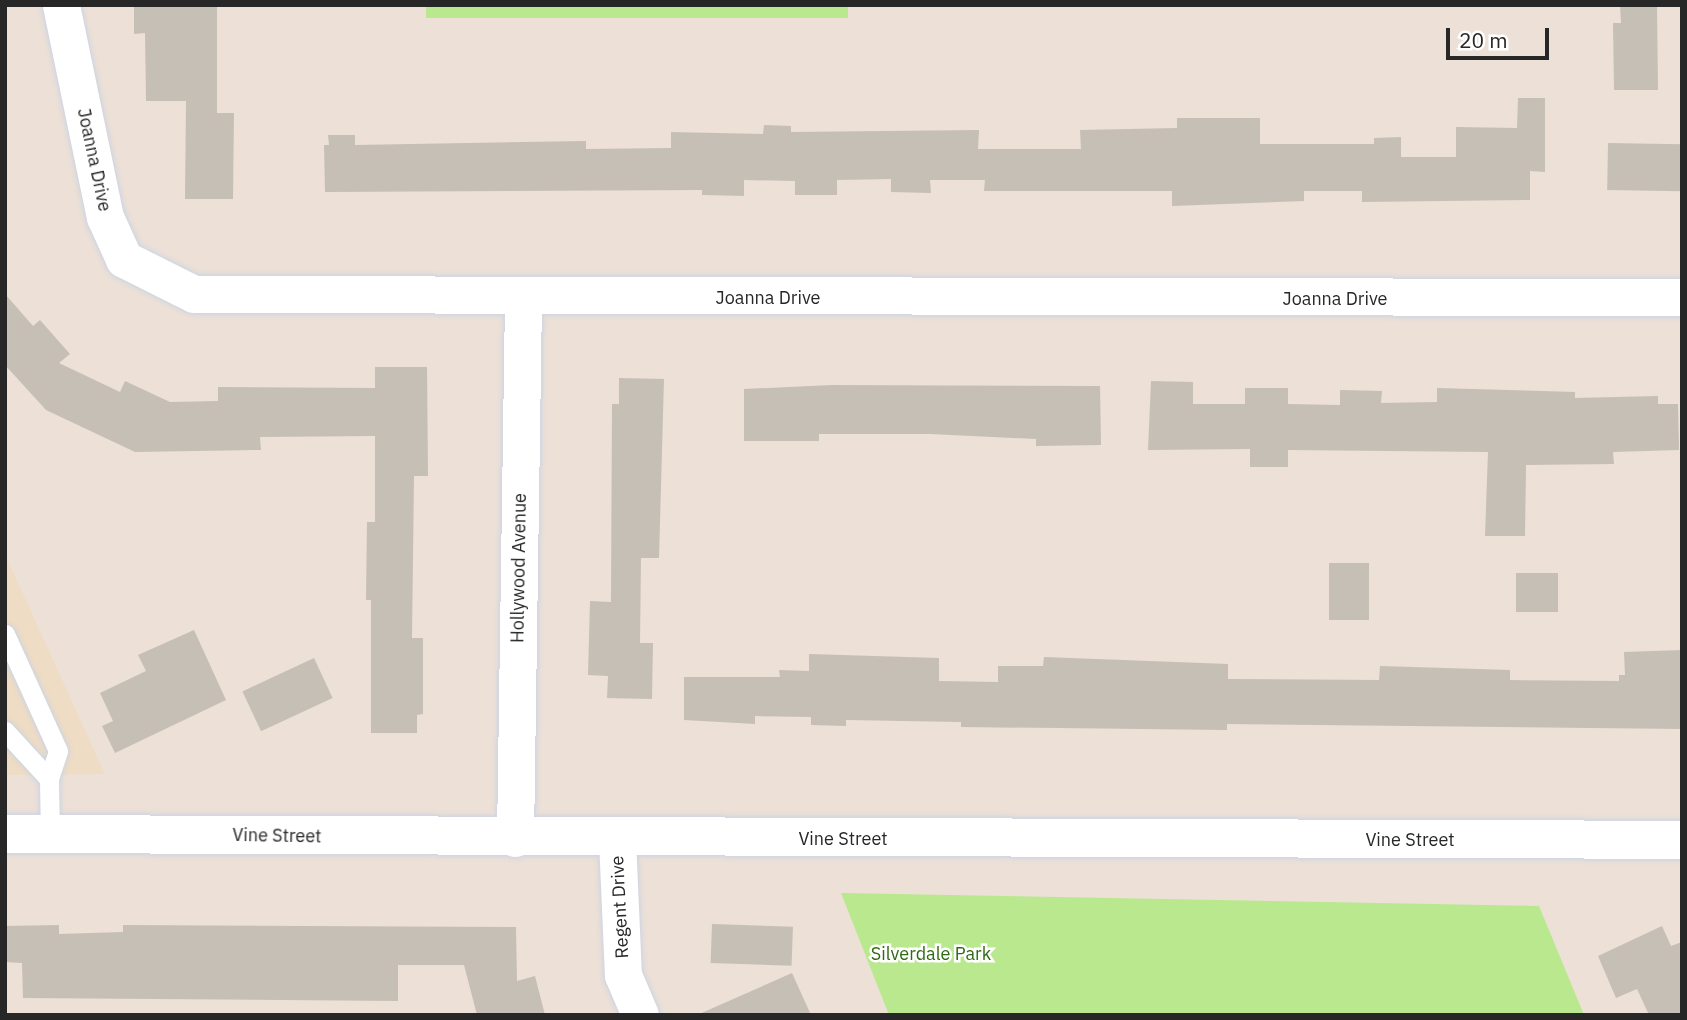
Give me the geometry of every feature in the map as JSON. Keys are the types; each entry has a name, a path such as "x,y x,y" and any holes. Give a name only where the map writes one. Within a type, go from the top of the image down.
{"street":[{"name":"Joanna Drive","path":"61,5 105,217 124,259 194,294 523,297 1682,297"},
{"name":"Hollywood Avenue","path":"516,838 523,297"},
{"name":"Vine Street","path":"5,834 617,839 1682,840"},
{"name":"Regent Drive","path":"617,839 623,975 640,1015"}],"lane":[{"path":"5,634 58,751 49,779 50,834"},
{"path":"5,731 49,779"}],"shaded area":[{"path":"5,554 105,774 5,775"}],"green space":[{"path":"426,5 848,5 848,18 426,18"},
{"name":"Silverdale Park","path":"841,893 1539,906 1584,1015 889,1015"}],"building":[{"path":"134,5 217,5 217,113 234,113 233,199 185,199 186,101 146,101 145,33 134,34"},
{"path":"1620,5 1657,5 1658,90 1614,90 1613,23 1621,23"},
{"path":"1518,98 1545,98 1545,172 1530,171 1530,200 1362,202 1362,191 1304,191 1304,201 1172,206 1172,191 984,191 985,180 930,180 931,193 891,192 891,179 837,180 837,195 795,195 795,181 744,180 744,196 702,195 702,190 325,192 324,145 329,145 328,135 355,135 355,145 586,141 586,149 671,148 671,132 763,134 764,125 791,126 791,132 979,130 978,149 1081,149 1080,130 1177,128 1177,118 1260,118 1260,144 1374,144 1374,138 1401,137 1401,157 1456,157 1456,127 1517,128"},
{"path":"1608,143 1682,144 1681,191 1607,190"},
{"path":"5,294 33,326 40,320 70,354 59,363 120,392 125,381 170,402 218,401 218,387 375,388 375,367 427,367 428,476 414,476 412,638 423,638 423,714 417,715 417,733 371,733 371,600 366,600 367,522 375,522 375,436 260,437 261,450 135,452 46,410 5,365"},
{"path":"619,378 664,379 659,558 641,558 640,643 653,643 652,699 607,698 608,676 588,675 590,601 611,602 612,404 619,404"},
{"path":"1151,381 1193,382 1193,404 1245,404 1245,388 1288,388 1288,404 1340,405 1340,390 1382,391 1381,403 1437,402 1437,388 1575,392 1575,398 1658,396 1658,404 1678,404 1679,450 1613,452 1614,464 1526,465 1525,536 1485,536 1488,452 1288,450 1288,467 1250,467 1250,449 1148,450"},
{"path":"832,385 1100,386 1101,445 1036,446 1036,439 930,434 819,434 819,441 744,441 744,389"},
{"path":"1329,563 1369,563 1369,620 1329,620"},
{"path":"1516,573 1558,573 1558,612 1516,612"},
{"path":"194,630 226,700 115,753 102,726 113,721 100,693 146,671 138,655"},
{"path":"1682,650 1682,729 1227,724 1227,730 961,727 961,722 846,720 846,726 811,725 811,717 755,716 755,724 684,720 684,677 780,677 779,670 809,671 809,654 939,658 939,681 998,682 998,666 1043,666 1044,657 1228,664 1228,679 1379,680 1380,666 1510,670 1510,680 1619,681 1619,675 1625,675 1624,652"},
{"path":"314,658 333,698 261,731 242,691"},
{"path":"712,924 793,927 792,966 711,963"},
{"path":"59,925 59,934 123,932 123,925 516,927 517,981 535,976 545,1015 477,1015 464,965 398,965 398,1001 23,998 22,963 5,962 5,926"},
{"path":"1662,926 1671,946 1682,942 1682,1015 1649,1015 1637,989 1616,998 1598,956"},
{"path":"792,973 811,1015 697,1015"}]}
